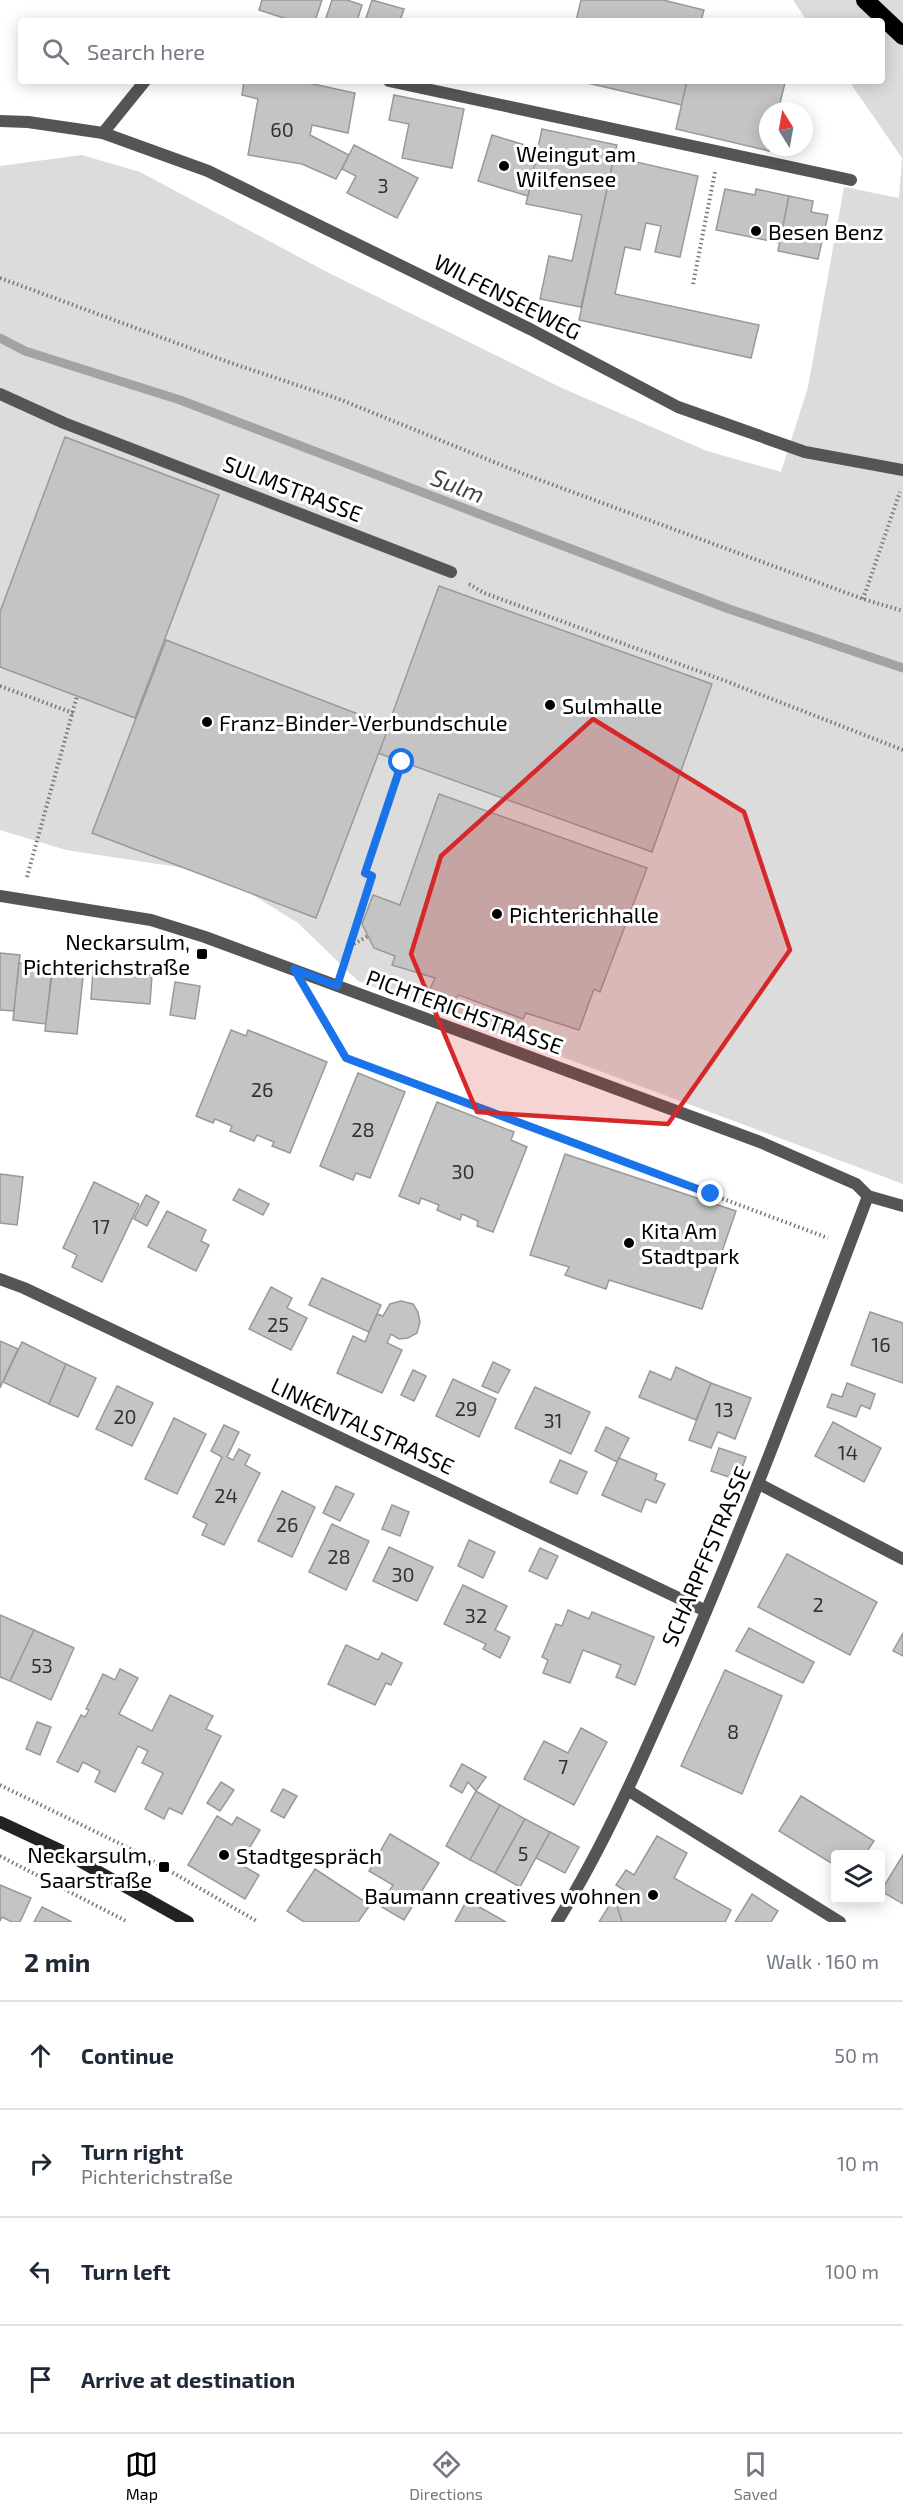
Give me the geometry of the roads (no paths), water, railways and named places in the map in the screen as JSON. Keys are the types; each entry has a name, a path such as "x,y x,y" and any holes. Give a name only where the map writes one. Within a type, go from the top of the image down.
{"highway":[{"path":"865,0 884,18"},
{"path":"885,19 903,36"}],"main road":[{"path":"0,1822 60,1850 188,1922"}],"street":[{"path":"103,133 143,84"},
{"path":"403,84 851,180"},
{"name":"WILFENSEEWEG","path":"0,121 28,122 103,133 208,171 530,329 678,407 806,452 903,470"},
{"name":"SULMSTRASSE","path":"0,394 64,423 451,572"},
{"name":"PICHTERICHSTRASSE","path":"0,896 151,920 205,937 760,1142 856,1184 868,1196 903,1206"},
{"name":"SCHARPFFSTRASSE","path":"557,1922 629,1791 759,1484 868,1196"},
{"name":"LINKENTALSTRASSE","path":"0,1279 24,1288 706,1611"},
{"path":"759,1484 903,1559"},
{"path":"629,1791 840,1922"}],"waterway":[{"name":"Sulm","path":"0,338 25,351 180,400 729,609 903,668"}],"place":[{"name":"Weingut am Wilfensee","path":"504,166"},
{"name":"Besen Benz","path":"756,231"},
{"name":"Sulmhalle","path":"550,705"},
{"name":"Franz-Binder-Verbundschule","path":"207,722"},
{"name":"Pichterichhalle","path":"497,914"},
{"name":"Neckarsulm, Pichterichstraße","path":"202,954"},
{"name":"Kita Am Stadtpark","path":"629,1243"},
{"name":"Stadtgespräch","path":"224,1855"},
{"name":"Neckarsulm, Saarstraße","path":"164,1867"},
{"name":"Baumann creatives wohnen","path":"653,1895"}]}
